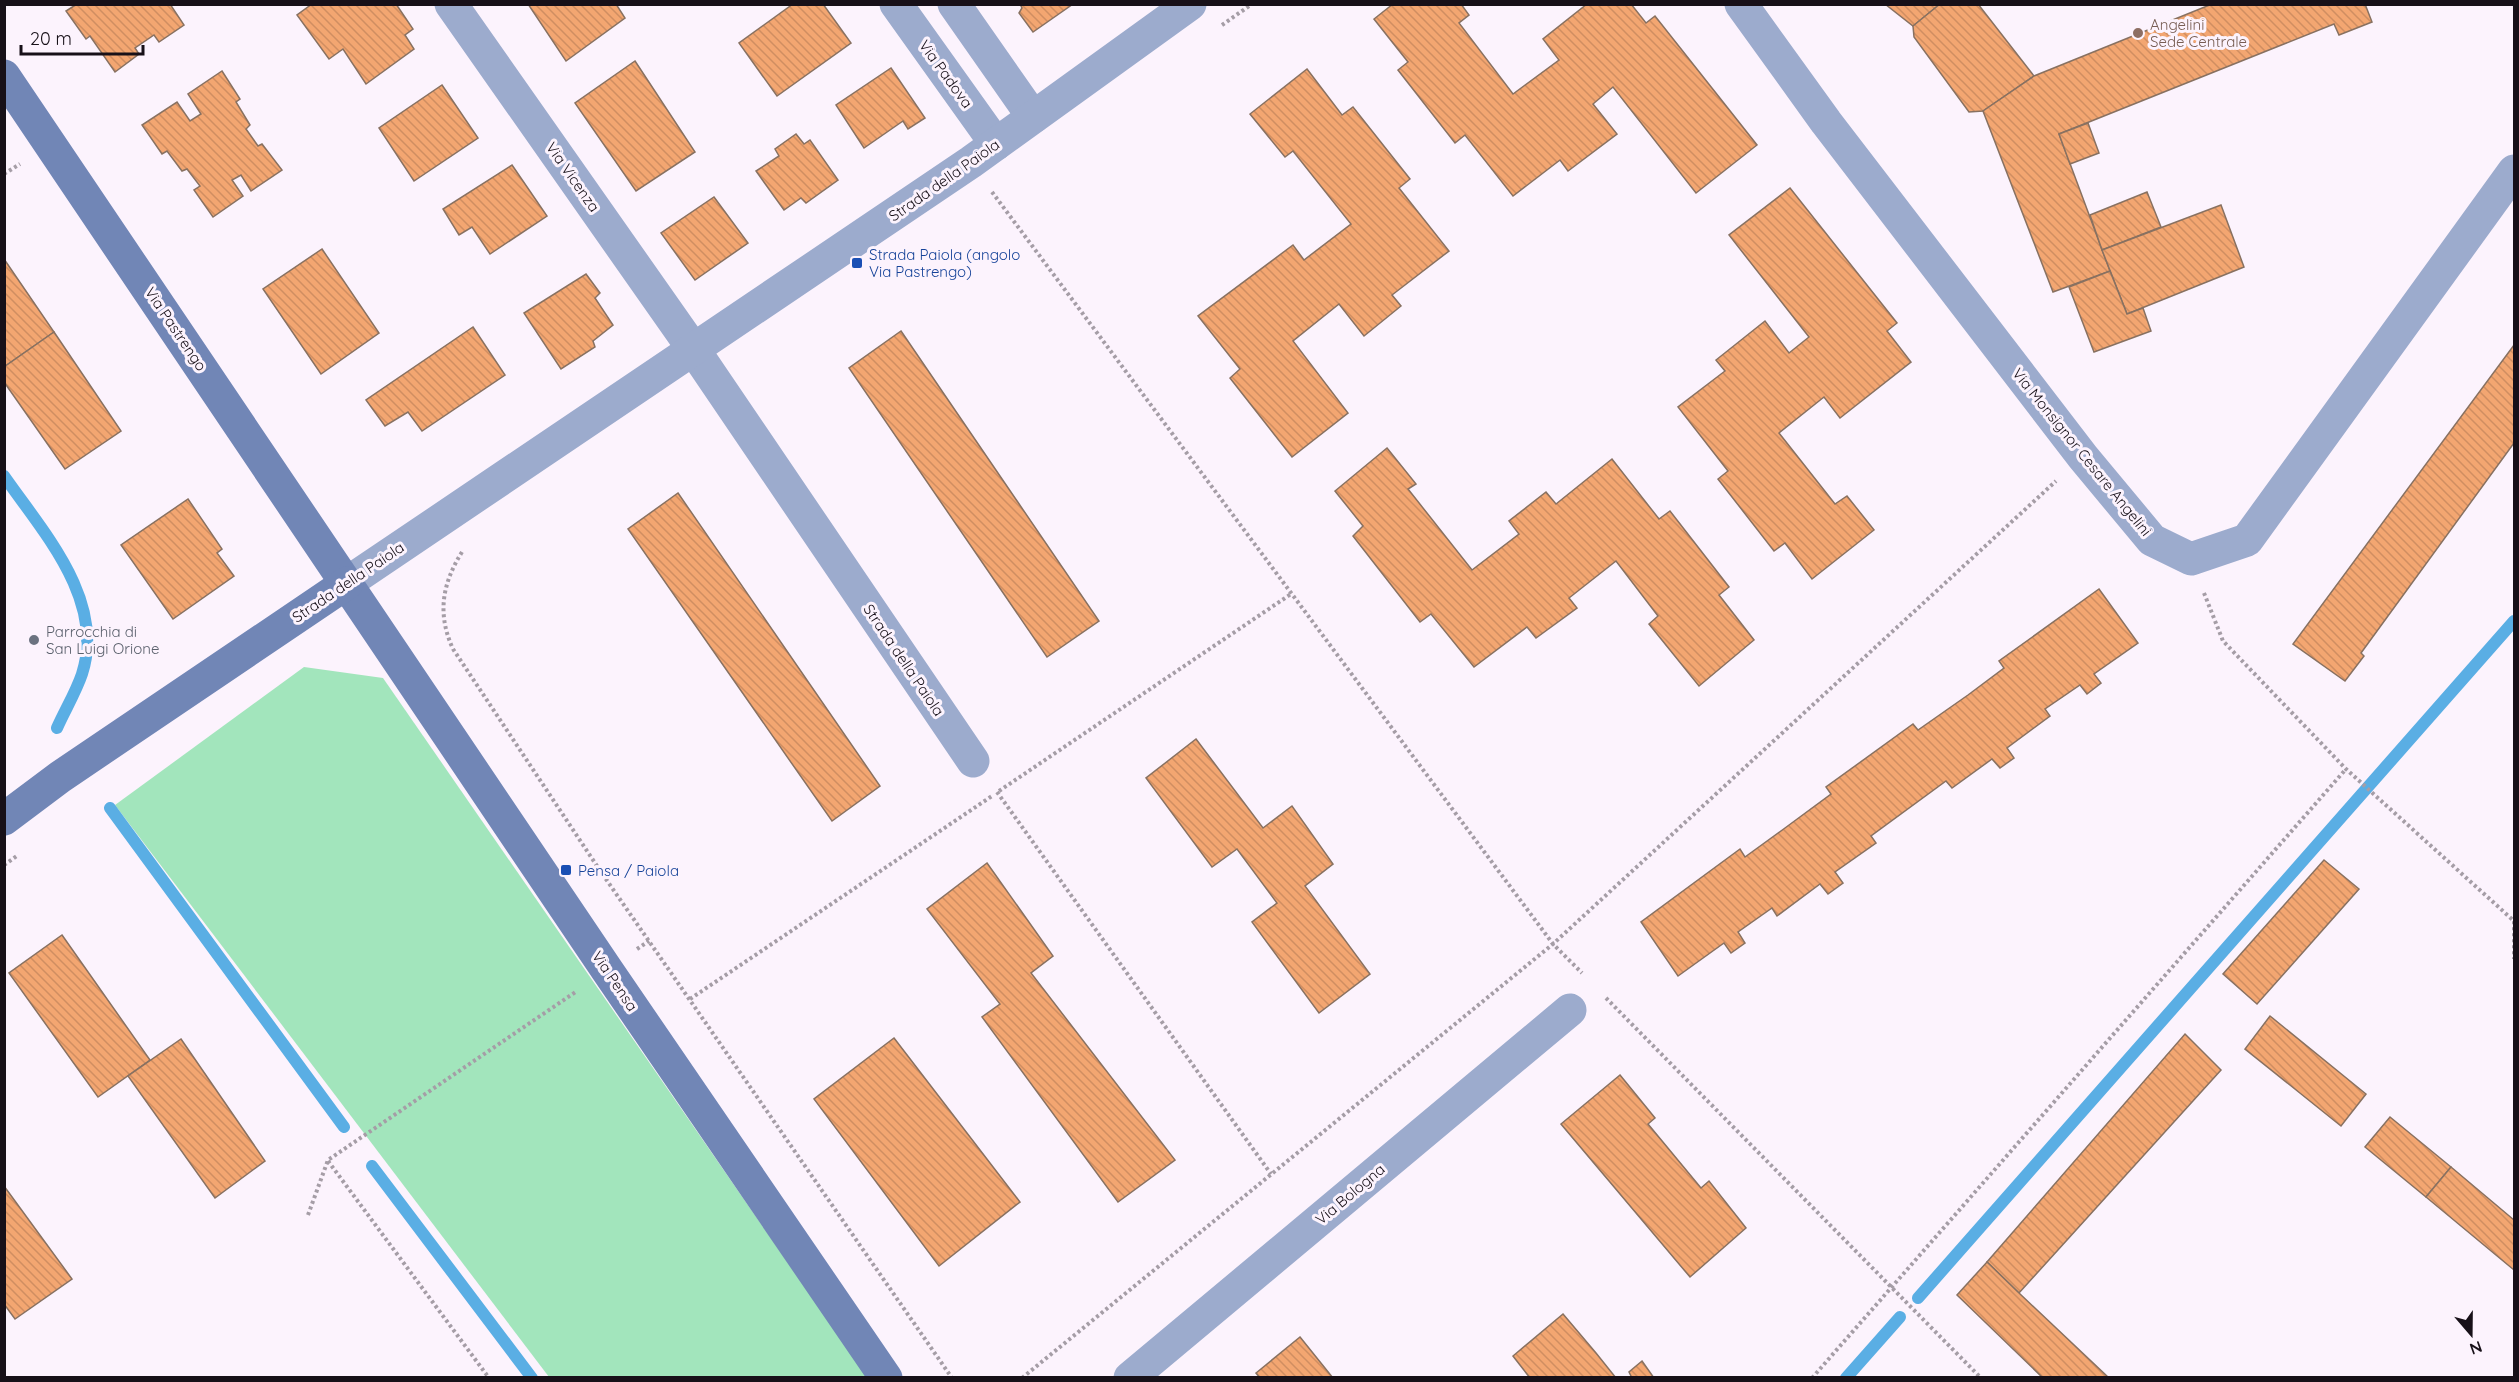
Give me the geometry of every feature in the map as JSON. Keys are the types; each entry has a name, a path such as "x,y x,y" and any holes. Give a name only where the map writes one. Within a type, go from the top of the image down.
{"street":[{"name":"Via Vicenza","path":"451,4 694,350"},
{"name":"Via Padova","path":"896,4 996,144"},
{"path":"954,4 1033,117"},
{"name":"Strada della Paiola","path":"4,819 60,777 996,144 1191,4"},
{"name":"Via Monsignor Cesare Angelini","path":"1741,4 1826,122 2083,457 2152,540 2191,559"},
{"name":"Via Pastrengo","path":"4,76 347,583"},
{"path":"2191,559 2247,540 2514,171"},
{"name":"Strada della Paiola","path":"694,350 973,761"},
{"name":"Via Pensa","path":"347,583 607,970 886,1377"},
{"name":"Via Bologna","path":"1130,1377 1570,1010"}],"path":[{"path":"1213,32 1251,4"},
{"path":"999,183 990,190 1553,944 1586,978"},
{"path":"1022,1377 1553,944 2083,457"},
{"path":"465,547 452,568 444,588 444,630 460,658 649,941 952,1377"},
{"path":"2191,559 2223,641 2346,769 2514,921 2514,959"},
{"path":"973,761 1271,1174"},
{"path":"1812,1377 1893,1288 2346,769"},
{"path":"308,1215 328,1160 649,941"},
{"path":"1603,995 1981,1377"},
{"path":"328,1160 489,1377"}],"green space":[{"path":"304,667 383,678 867,1377 549,1377 115,805"}],"building":[{"path":"77,4 170,4 184,25 159,42 154,35 135,48 139,54 115,72 90,36 86,39 66,11"},
{"path":"312,4 396,4 413,29 405,35 414,49 366,84 343,49 329,59 297,15"},
{"path":"528,4 616,4 625,18 566,61"},
{"path":"793,4 823,4 851,43 777,96 739,43"},
{"path":"1020,4 1073,4 1033,32 1019,13 1022,8"},
{"path":"1393,4 1461,4 1469,15 1459,23 1513,94 1559,60 1543,39 1587,4 1631,4 1646,23 1655,16 1757,145 1696,193 1613,87 1593,104 1617,134 1568,171 1560,160 1513,196 1465,135 1455,143 1398,70 1408,62 1374,19"},
{"path":"1885,4 1940,4 1913,26"},
{"path":"1940,4 1978,4 2034,76 1983,111 1969,112 1914,37 1913,26"},
{"path":"2212,4 2365,4 2372,22 2339,35 2334,24 2059,134 2110,271 2053,292 1983,111 2034,76"},
{"path":"635,61 695,152 636,191 575,103"},
{"path":"891,68 925,118 908,129 903,121 864,148 836,105"},
{"path":"1307,69 1342,115 1353,107 1410,179 1399,188 1449,251 1392,295 1401,306 1364,336 1339,304 1293,341 1348,413 1292,457 1230,378 1240,369 1198,316 1293,245 1304,260 1351,224 1293,151 1285,157 1250,114"},
{"path":"222,71 240,99 236,102 250,125 246,129 258,146 262,144 282,170 251,191 241,175 232,180 243,196 213,217 194,190 200,186 187,169 182,171 167,151 162,154 142,125 177,102 190,121 201,114 188,94"},
{"path":"442,85 478,138 414,181 379,128"},
{"path":"2088,123 2099,153 2070,164 2059,134"},
{"path":"796,134 804,144 810,140 838,180 806,203 801,198 784,210 756,171 779,156 775,149"},
{"path":"512,165 547,216 490,254 472,227 459,235 443,209"},
{"path":"1790,188 1897,323 1887,331 1911,362 1840,418 1824,397 1779,433 1835,504 1847,496 1874,530 1812,579 1785,543 1774,551 1718,479 1728,471 1678,407 1725,371 1716,360 1765,321 1789,353 1809,337 1729,235"},
{"path":"2147,192 2161,227 2102,250 2090,215"},
{"path":"714,197 748,243 695,280 661,233"},
{"path":"2221,205 2244,267 2127,314 2102,250"},
{"path":"322,249 379,333 321,374 263,289"},
{"path":"4,259 54,332 4,367"},
{"path":"2110,271 2127,314 2143,308 2151,331 2094,352 2069,287"},
{"path":"586,274 600,293 595,298 613,325 593,341 595,347 561,369 524,313"},
{"path":"473,327 505,375 422,431 408,412 385,426 366,400"},
{"path":"901,331 1099,621 1047,657 849,368"},
{"path":"54,332 121,431 65,469 4,382 4,367"},
{"path":"2514,345 2514,443 2361,653 2364,656 2345,681 2293,644"},
{"path":"1387,448 1416,484 1408,489 1472,570 1519,534 1509,521 1546,492 1556,504 1612,459 1659,519 1670,511 1729,587 1719,595 1754,640 1699,686 1649,624 1658,616 1616,561 1569,598 1577,608 1536,638 1527,627 1474,667 1431,614 1420,622 1353,536 1363,526 1335,491"},
{"path":"678,493 880,786 832,821 628,529"},
{"path":"188,499 222,549 217,553 234,576 173,619 121,545"},
{"path":"2099,589 2138,643 2094,674 2101,683 2087,694 2080,685 2045,709 2050,716 2007,748 2014,758 2000,768 1992,759 1952,788 1946,781 1871,836 1876,843 1835,872 1843,883 1828,894 1820,884 1777,916 1772,908 1738,932 1745,943 1731,953 1724,943 1678,976 1641,922 1740,849 1745,857 1785,828 1831,794 1826,787 1913,724 1918,730 1968,695 2004,668 1999,661"},
{"path":"1196,739 1263,828 1292,806 1333,864 1305,886 1370,974 1319,1013 1252,922 1277,903 1237,849 1212,867 1146,778"},
{"path":"2324,860 2359,889 2257,1004 2223,974"},
{"path":"987,863 1053,956 1031,973 1175,1160 1118,1202 982,1017 1000,1004 927,909"},
{"path":"62,935 150,1060 98,1097 9,973"},
{"path":"2270,1016 2366,1094 2341,1126 2245,1049"},
{"path":"2185,1034 2221,1070 2019,1293 1987,1262"},
{"path":"894,1038 1020,1202 939,1266 814,1099"},
{"path":"181,1039 265,1161 215,1198 128,1076"},
{"path":"1620,1075 1655,1118 1648,1124 1701,1188 1709,1181 1746,1228 1690,1277 1561,1124"},
{"path":"2390,1117 2451,1167 2426,1197 2365,1147"},
{"path":"2451,1167 2514,1220 2514,1270 2426,1197"},
{"path":"4,1186 72,1279 15,1319 4,1304"},
{"path":"1987,1262 2109,1378 2043,1378 1957,1295"},
{"path":"1563,1314 1616,1378 1530,1378 1513,1356"},
{"path":"1300,1337 1333,1378 1260,1378 1256,1373"},
{"path":"1642,1361 1654,1378 1632,1378 1629,1372"}],"waterway":[{"path":"4,476 67,568 78,594 85,620 87,647 82,674 57,728"},
{"path":"1918,1298 2514,621"},
{"path":"110,808 344,1127"},
{"path":"372,1166 532,1378"},
{"path":"1846,1378 1900,1317"}],"place":[{"name":"Angelini Sede Centrale","path":"2138,33"},
{"name":"Strada Paiola (angolo Via Pastrengo)","path":"857,263"},
{"name":"Parrocchia di San Luigi Orione","path":"34,640"},
{"name":"Pensa / Paiola","path":"566,870"}]}
